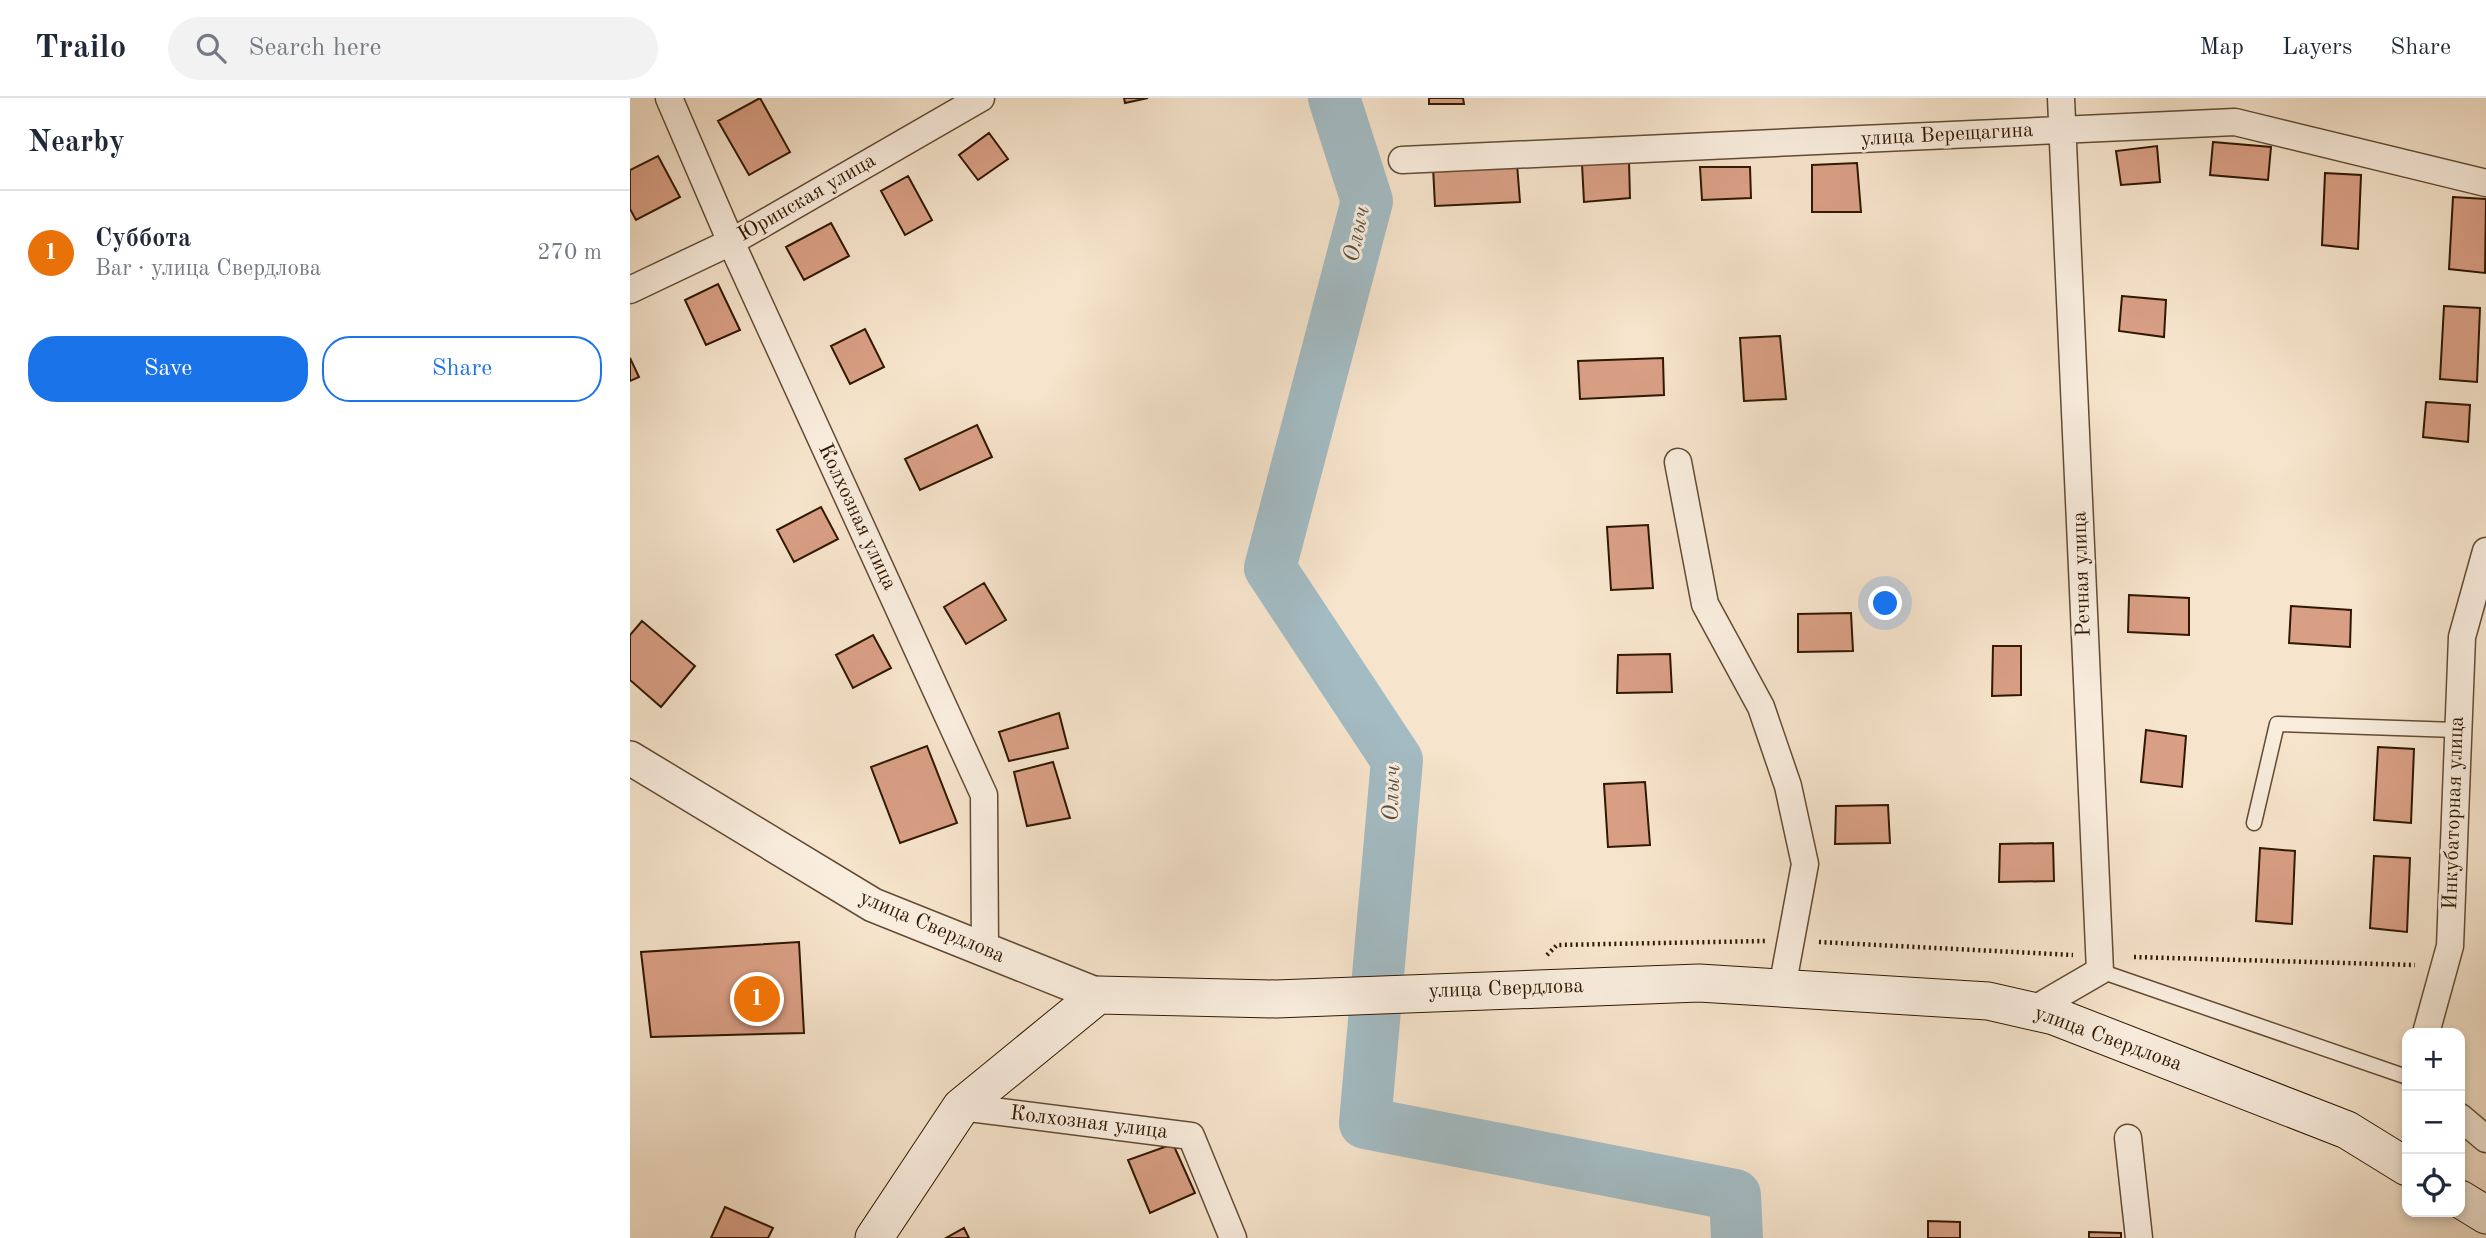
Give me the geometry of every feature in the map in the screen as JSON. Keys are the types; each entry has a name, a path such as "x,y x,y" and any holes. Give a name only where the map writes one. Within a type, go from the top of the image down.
{"main road":[{"name":"улица Свердлова","path":"1098,995 1276,999 1699,983 1987,1000 2054,1016 2347,1130 2402,1164"},
{"path":"874,1238 961,1107 1098,995"},
{"path":"2465,1202 2486,1215"}],"street":[{"name":"Колхозная улица","path":"669,98 731,242 984,795 985,950"},
{"name":"Юринская улица","path":"630,290 731,242 981,98"},
{"name":"Речная улица","path":"2061,98 2099,964"},
{"name":"улица Верещагина","path":"1402,160 2235,122 2486,183"},
{"path":"1678,462 1705,604 1761,707 1788,786 1805,864 1782,988"},
{"name":"Инкубаторная улица","path":"2427,1028 2449,946 2462,637 2486,551"},
{"name":"улица Свердлова","path":"630,758 873,905 1098,995"},
{"path":"2031,1011 2099,964"},
{"name":"Колхозная улица","path":"961,1107 1191,1136 1233,1238"},
{"path":"2465,1121 2486,1139"},
{"path":"2127,1138 2139,1238"}],"lane":[{"path":"2254,823 2277,724 2456,730"},
{"path":"2099,964 2402,1075"}],"path":[{"path":"1513,989 1557,945 1790,941 2099,964 2444,966"}],"building":[{"path":"760,98 790,152 749,175 718,121"},
{"path":"1124,98 1148,98 1125,103"},
{"path":"1429,98 1463,98 1464,104 1429,104"},
{"path":"989,133 1008,159 978,180 959,155"},
{"path":"2213,142 2271,147 2268,180 2210,175"},
{"path":"2157,146 2160,182 2121,185 2116,151"},
{"path":"658,156 680,197 636,220 630,209 630,170"},
{"path":"1629,161 1630,198 1584,202 1582,164"},
{"path":"1857,163 1861,212 1812,212 1812,165"},
{"path":"1517,164 1520,202 1435,206 1433,167"},
{"path":"1700,167 1750,167 1751,198 1702,200"},
{"path":"2325,173 2361,175 2358,249 2322,245"},
{"path":"908,176 932,220 905,235 881,191"},
{"path":"2453,197 2486,199 2485,273 2449,269"},
{"path":"831,223 849,256 804,280 786,247"},
{"path":"718,284 740,330 706,345 685,300"},
{"path":"2122,296 2166,300 2164,337 2119,331"},
{"path":"2444,306 2480,308 2477,382 2440,379"},
{"path":"865,329 884,367 850,384 831,346"},
{"path":"1780,336 1786,399 1744,401 1740,338"},
{"path":"630,358 639,377 630,381"},
{"path":"1663,358 1664,395 1580,399 1578,361"},
{"path":"2426,402 2470,405 2468,442 2423,437"},
{"path":"977,425 992,457 920,490 905,459"},
{"path":"821,507 838,539 794,562 777,530"},
{"path":"1648,525 1653,588 1611,590 1607,527"},
{"path":"984,583 1006,620 966,644 944,607"},
{"path":"2129,595 2189,598 2189,635 2128,632"},
{"path":"2291,606 2351,610 2350,647 2289,643"},
{"path":"1851,613 1853,651 1798,652 1798,614"},
{"path":"642,621 695,666 661,707 630,680 630,635"},
{"path":"873,635 891,668 853,688 836,655"},
{"path":"1993,646 2021,646 2021,695 1992,696"},
{"path":"1670,654 1672,692 1617,693 1618,655"},
{"path":"1059,713 1068,748 1009,761 999,732"},
{"path":"2146,730 2186,736 2182,787 2141,782"},
{"path":"927,746 957,823 900,843 871,767"},
{"path":"2378,747 2414,749 2411,823 2374,820"},
{"path":"1053,762 1070,818 1027,826 1014,772"},
{"path":"1645,782 1650,845 1608,847 1604,784"},
{"path":"1888,805 1890,843 1835,844 1836,806"},
{"path":"2053,843 2054,881 1999,882 2000,844"},
{"path":"2260,848 2295,851 2292,924 2256,921"},
{"path":"2374,856 2410,858 2407,932 2370,928"},
{"path":"799,942 804,1033 651,1037 641,952"},
{"path":"1173,1144 1195,1193 1150,1213 1128,1160"},
{"path":"725,1207 773,1228 768,1238 711,1238"},
{"path":"1928,1221 1960,1222 1960,1238 1928,1238"},
{"path":"964,1228 969,1238 946,1238"},
{"path":"2089,1232 2121,1233 2121,1238 2089,1238"}],"waterway":[{"name":"Олыч","path":"1334,98 1367,201 1270,568 1397,760 1365,1123 1735,1195 1737,1238"}],"place":[{"name":"Суббота","path":"757,999"}]}
